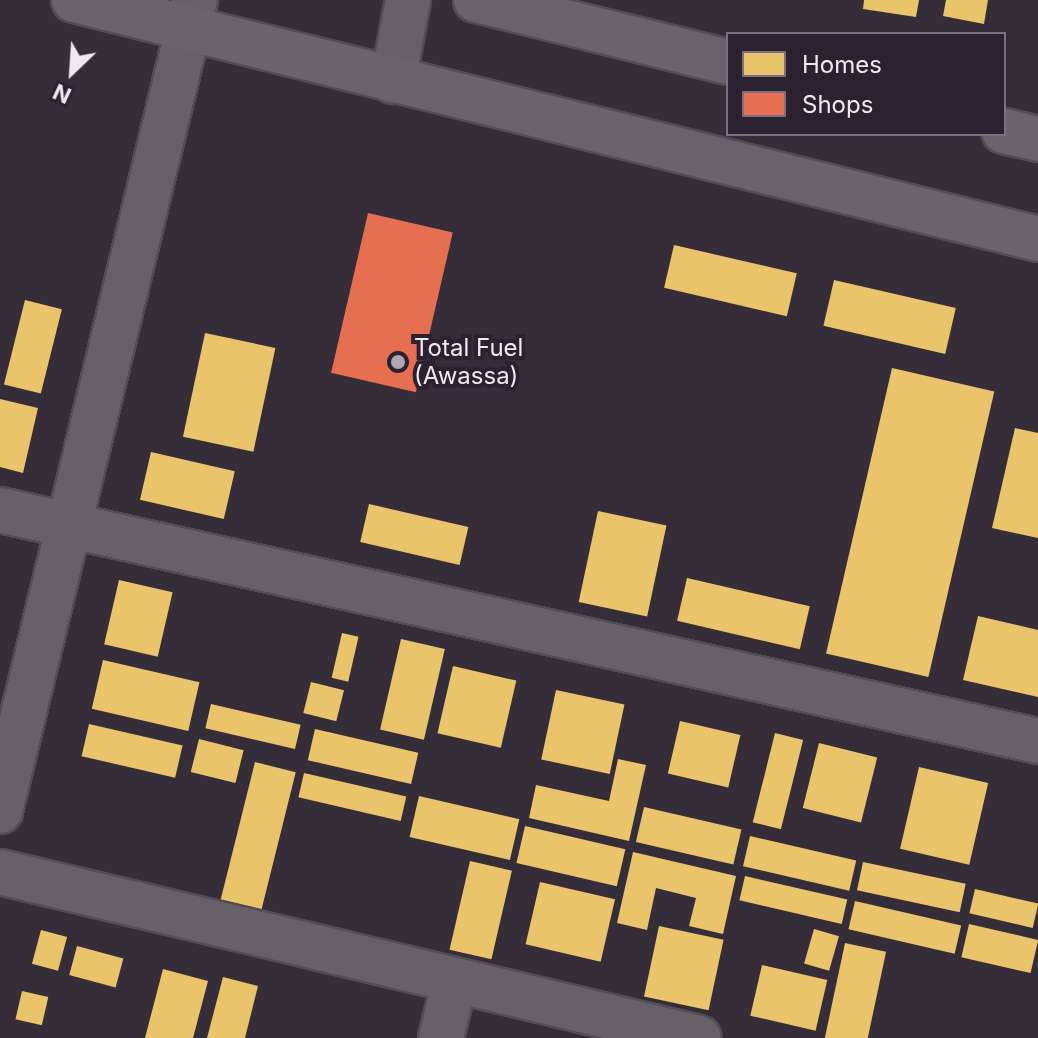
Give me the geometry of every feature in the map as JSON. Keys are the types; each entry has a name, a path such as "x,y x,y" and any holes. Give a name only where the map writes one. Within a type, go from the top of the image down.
{"main road":[{"path":"74,0 192,14 393,81 1038,239"},
{"path":"476,0 726,62"},
{"path":"1006,131 1038,139"}],"street":[{"path":"393,81 408,0"},
{"path":"0,811 72,526 192,14"},
{"path":"0,510 1038,741"},
{"path":"0,872 454,984 699,1038"},
{"path":"441,1038 454,984"}],"building: Homes":[{"path":"864,0 919,0 916,17 863,9"},
{"path":"946,0 988,0 984,24 943,16"},
{"path":"674,245 797,273 787,316 664,288"},
{"path":"834,280 956,308 945,354 823,326"},
{"path":"25,300 62,309 41,394 4,384"},
{"path":"205,333 275,348 253,452 183,437"},
{"path":"892,368 994,392 928,677 826,653"},
{"path":"0,399 38,408 23,473 0,467"},
{"path":"1015,428 1038,433 1038,538 992,528"},
{"path":"151,452 235,471 224,519 140,500"},
{"path":"369,504 468,527 460,565 360,542"},
{"path":"598,511 666,526 647,617 579,602"},
{"path":"687,578 810,606 800,649 677,621"},
{"path":"119,580 173,592 158,657 104,644"},
{"path":"978,616 1038,630 1038,697 963,680"},
{"path":"342,633 359,637 348,682 332,678"},
{"path":"401,639 445,649 424,740 380,730"},
{"path":"103,660 199,682 188,731 92,709"},
{"path":"453,666 516,681 501,748 437,733"},
{"path":"311,682 344,690 336,721 303,713"},
{"path":"556,690 624,705 610,774 541,759"},
{"path":"211,704 301,725 295,749 205,728"},
{"path":"680,721 740,735 728,788 668,774"},
{"path":"89,724 183,746 175,778 82,756"},
{"path":"315,729 418,753 411,784 308,760"},
{"path":"775,733 803,740 781,829 753,822"},
{"path":"199,739 244,750 235,783 191,772"},
{"path":"819,743 877,758 861,823 803,808"},
{"path":"618,759 646,765 629,841 529,818 536,785 609,801"},
{"path":"255,762 296,772 261,911 220,901"},
{"path":"919,767 988,783 969,865 900,849"},
{"path":"304,773 406,797 401,821 298,797"},
{"path":"419,796 519,819 510,860 410,837"},
{"path":"644,807 741,829 733,865 636,842"},
{"path":"525,826 625,849 617,886 516,863"},
{"path":"750,836 856,861 849,891 743,866"},
{"path":"633,852 736,876 723,934 689,926 696,898 656,888 647,930 617,923"},
{"path":"470,861 512,871 491,959 450,950"},
{"path":"863,862 966,884 960,912 857,890"},
{"path":"745,876 847,900 842,924 739,900"},
{"path":"540,882 615,899 601,962 526,944"},
{"path":"975,889 1038,904 1033,928 969,913"},
{"path":"855,901 961,926 955,954 848,929"},
{"path":"969,924 1038,940 1031,973 961,957"},
{"path":"659,926 724,940 709,1010 644,996"},
{"path":"814,929 839,936 829,971 804,964"},
{"path":"41,930 67,937 58,971 32,964"},
{"path":"845,943 886,952 868,1038 825,1038"},
{"path":"77,946 123,958 116,987 69,975"},
{"path":"762,965 827,980 816,1031 750,1016"},
{"path":"163,969 208,981 193,1038 145,1038"},
{"path":"223,977 258,986 245,1038 207,1038"},
{"path":"22,991 48,997 42,1025 15,1019"}],"building: Shops":[{"path":"368,213 453,233 416,392 331,373"}],"place":[{"name":"Total Fuel (Awassa)","path":"398,362"}]}
